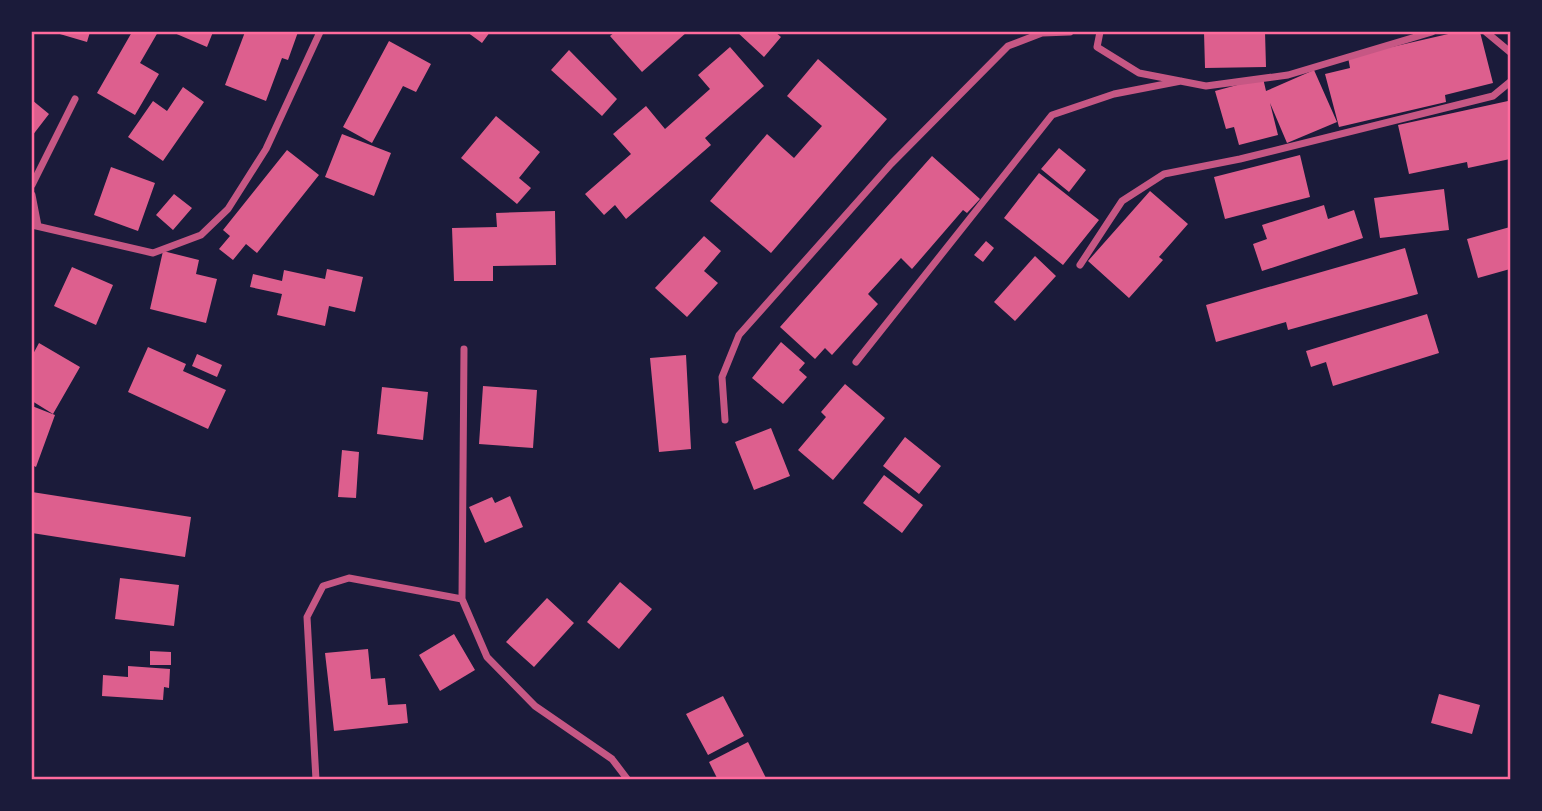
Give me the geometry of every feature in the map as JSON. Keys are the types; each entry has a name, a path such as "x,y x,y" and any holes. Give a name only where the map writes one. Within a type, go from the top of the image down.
{"street":[{"path":"32,195 35,225 153,253 201,235 228,209 266,149 320,32"},
{"path":"725,420 722,377 739,335 891,164 1008,46 1042,33 1070,32"},
{"path":"1100,32 1097,47 1139,73 1206,86 1289,75 1432,32"},
{"path":"1486,32 1510,52"},
{"path":"856,362 1052,115 1114,94 1181,81"},
{"path":"1080,265 1122,201 1164,174 1240,159 1493,96 1510,82"},
{"path":"32,186 75,99"},
{"path":"464,349 462,599 486,657 535,706 611,759 628,779"},
{"path":"316,779 307,617 323,586 349,578 462,599"}],"building":[{"path":"53,32 90,32 87,42"},
{"path":"132,32 158,32 140,63 159,74 135,115 97,93"},
{"path":"172,32 213,32 207,47"},
{"path":"245,32 298,32 288,60 282,58 266,101 225,85"},
{"path":"467,32 490,32 482,43"},
{"path":"615,32 687,32 642,72 610,36"},
{"path":"737,32 775,32 781,37 764,57"},
{"path":"1204,32 1265,32 1266,67 1205,68"},
{"path":"1457,32 1480,32 1493,83 1445,95 1446,102 1339,127 1325,74 1350,68 1348,57"},
{"path":"389,41 431,64 416,92 403,86 372,143 343,127"},
{"path":"730,47 764,86 705,138 711,145 626,219 615,205 604,215 585,194 631,154 613,134 646,106 665,129 710,89 698,75"},
{"path":"569,50 617,99 602,116 551,70"},
{"path":"818,59 887,119 771,253 710,201 767,134 794,158 822,126 787,96"},
{"path":"1314,70 1337,122 1287,143 1270,103 1278,135 1239,145 1234,127 1226,129 1215,91 1263,78 1266,91"},
{"path":"183,87 204,102 163,161 128,137 153,101 167,111"},
{"path":"32,100 49,114 32,136"},
{"path":"1508,101 1510,159 1468,168 1467,162 1409,174 1398,125"},
{"path":"496,116 540,152 519,178 531,188 517,204 461,158"},
{"path":"342,134 391,153 374,196 325,177"},
{"path":"1059,148 1086,170 1069,192 1041,169"},
{"path":"287,150 319,175 257,253 246,244 233,260 219,249 230,236 223,230"},
{"path":"1300,155 1310,197 1225,219 1214,177"},
{"path":"932,156 980,199 967,213 963,210 912,269 901,258 868,294 878,304 832,355 825,348 815,359 780,327"},
{"path":"111,167 155,183 138,231 94,215"},
{"path":"1039,173 1099,220 1063,265 1004,218"},
{"path":"1444,189 1449,230 1380,238 1374,198"},
{"path":"1150,191 1188,224 1159,257 1163,260 1129,298 1088,261"},
{"path":"174,194 192,208 173,230 156,215"},
{"path":"1324,205 1328,219 1354,210 1363,238 1262,271 1253,244 1267,239 1262,225"},
{"path":"555,211 556,265 493,266 493,281 454,281 452,228 497,227 496,213"},
{"path":"1510,227 1510,269 1478,278 1467,239"},
{"path":"704,236 721,251 704,271 718,283 687,317 655,288"},
{"path":"986,241 994,248 983,262 974,255"},
{"path":"1405,248 1418,294 1288,330 1286,322 1216,342 1206,305"},
{"path":"163,251 199,260 196,274 217,279 206,323 150,309"},
{"path":"1035,256 1056,276 1015,321 994,302"},
{"path":"72,267 113,285 96,325 54,306"},
{"path":"327,269 363,277 355,312 329,306 325,326 277,315 282,294 250,287 253,274 282,281 284,270 325,279"},
{"path":"1427,314 1439,353 1333,386 1326,362 1311,367 1306,351"},
{"path":"781,342 805,363 799,370 807,377 783,404 752,378"},
{"path":"39,343 80,367 53,414 32,401 32,356"},
{"path":"148,347 186,364 183,371 226,390 208,429 128,392"},
{"path":"197,354 222,365 217,377 192,366"},
{"path":"686,355 691,449 659,452 650,358"},
{"path":"845,384 885,418 833,480 798,450 826,417 821,412"},
{"path":"483,386 537,390 533,448 479,444"},
{"path":"382,387 428,392 423,440 377,434"},
{"path":"32,406 55,415 36,467 32,465"},
{"path":"771,428 790,476 754,490 735,442"},
{"path":"905,437 941,466 919,494 883,466"},
{"path":"342,450 359,452 356,498 338,497"},
{"path":"884,475 923,505 902,533 863,503"},
{"path":"32,492 191,517 185,557 32,533"},
{"path":"510,496 523,527 485,543 469,507 492,497 495,503"},
{"path":"120,578 179,585 174,626 115,619"},
{"path":"620,582 652,609 619,649 587,622"},
{"path":"547,598 574,623 534,667 506,642"},
{"path":"454,634 475,670 440,691 419,655"},
{"path":"368,649 371,679 385,678 388,705 406,704 408,723 334,731 325,653"},
{"path":"150,651 171,652 171,665 150,665"},
{"path":"128,666 170,669 169,688 164,687 163,700 102,696 103,675 128,677"},
{"path":"1439,694 1480,705 1472,734 1431,723"},
{"path":"723,696 744,736 708,755 686,714"},
{"path":"748,742 767,780 718,780 709,762"}]}
